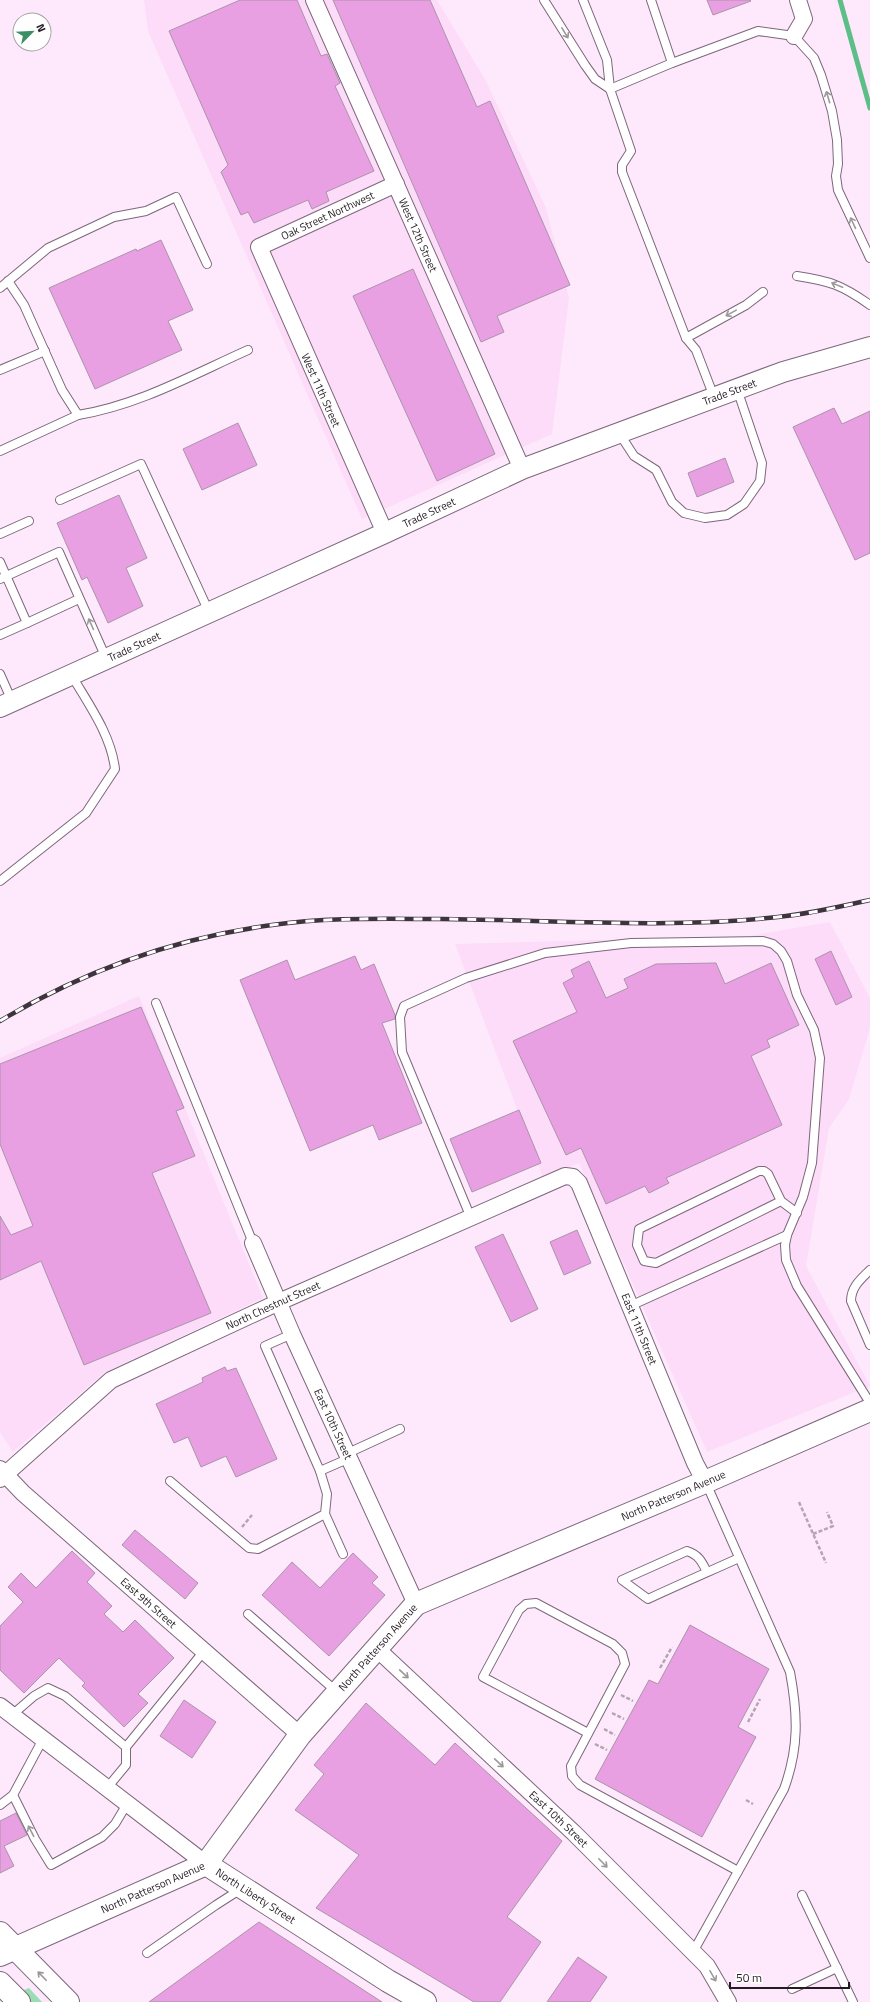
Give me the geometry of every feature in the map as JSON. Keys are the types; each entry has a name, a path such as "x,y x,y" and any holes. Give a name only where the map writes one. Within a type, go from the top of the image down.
{"main road":[{"name":"North Patterson Avenue","path":"8,1953 206,1864 300,1735 416,1604 705,1482 870,1410"},
{"name":"North Liberty Street","path":"206,1864 388,1981 425,2002"},
{"path":"0,1933 8,1953 68,2002"},
{"path":"0,1983 19,2002"}],"street":[{"name":"West 12th Street","path":"314,0 522,469"},
{"path":"794,36 804,19 798,0"},
{"name":"Oak Street Northwest","path":"259,247 396,184"},
{"name":"West 11th Street","path":"259,247 385,533"},
{"name":"Trade Street","path":"6,704 385,533 522,469 737,389 818,361 869,349"},
{"name":"North Chestnut Street","path":"2,1474 111,1380 279,1302 565,1176 573,1177"},
{"name":"East 11th Street","path":"573,1177 579,1183 695,1463 705,1482"},
{"name":"East 10th Street","path":"253,1243 292,1334 349,1455 416,1604"},
{"name":"East 9th Street","path":"2,1474 300,1735"},
{"name":"East 10th Street","path":"376,1648 574,1833 707,1966 728,2002"},
{"name":"North Liberty Street","path":"4,1711 43,1739 206,1864"}],"lane":[{"path":"544,0 595,79 610,89"},
{"path":"583,0 607,60 610,89 631,151 622,165 622,172 686,338 696,350 714,397"},
{"path":"651,0 672,63"},
{"path":"610,89 672,63 758,31 794,36 814,58 821,75 832,111 837,140 838,164 836,176 838,190 870,258"},
{"path":"0,288 48,248 114,217 146,211 176,197 207,264"},
{"path":"797,276 825,280 849,290 870,305"},
{"path":"8,281 24,305 62,390 78,415"},
{"path":"686,338 746,306 763,292"},
{"path":"0,451 78,415 103,411 164,389 248,350"},
{"path":"0,370 45,351"},
{"path":"619,432 634,456 656,470 672,502 684,513 705,518 727,515 744,504 760,481 762,463 737,389"},
{"path":"60,500 141,464 209,613"},
{"path":"0,534 29,520"},
{"path":"3,577 59,552 106,659"},
{"path":"0,562 3,577 27,623"},
{"path":"0,635 79,599"},
{"path":"0,674 6,704"},
{"path":"0,881 86,812 115,769 113,752 107,736 71,675"},
{"path":"471,1218 402,1052 400,1017 404,1006 466,978 545,953 632,943 655,942 763,941 773,944 781,951 787,961 797,995 814,1030 819,1045 820,1058 812,1163 808,1181 787,1235 785,1246 786,1260 791,1274 870,1403"},
{"path":"156,1003 253,1243"},
{"path":"780,1201 656,1263 644,1261 637,1245 639,1229 759,1171 764,1171 768,1174 780,1201 797,1212"},
{"path":"630,1306 787,1235"},
{"path":"870,1270 854,1287 851,1294 851,1301 870,1345"},
{"path":"292,1334 266,1346 320,1471 327,1494 325,1514 343,1554"},
{"path":"320,1471 400,1429"},
{"path":"170,1481 249,1548 258,1549 325,1514"},
{"path":"693,1952 784,1789 792,1767 797,1732 795,1701 790,1672 705,1482"},
{"path":"707,1572 702,1560 695,1554 687,1552 622,1580 648,1599 739,1558"},
{"path":"588,1733 483,1677 519,1610 526,1604 536,1603 613,1644 622,1653 625,1664 571,1766 572,1776 580,1785 738,1871"},
{"path":"248,1614 337,1692"},
{"path":"107,1788 126,1765 126,1747 204,1652"},
{"path":"4,1711 48,1688 65,1696 126,1747"},
{"path":"0,1805 13,1795 43,1739"},
{"path":"13,1795 35,1839 51,1865 102,1837 115,1824 128,1804"},
{"path":"147,1953 216,1905 244,1888"},
{"path":"802,1895 853,2002"},
{"path":"792,1990 837,1968"}],"path":[{"path":"799,1502 826,1563"},
{"path":"813,1534 833,1526 827,1512"},
{"path":"248,1520 252,1515"},
{"path":"660,1668 672,1647"},
{"path":"748,1722 760,1699"},
{"path":"746,1800 753,1804"}],"shaded area":[{"path":"144,0 437,0 486,81 546,208 569,298 552,434 362,519 148,31"},
{"path":"830,922 870,998 870,1028 849,1099 829,1128 806,1266 870,1386 707,1452 579,1163 543,1178 455,944 749,936"},
{"path":"139,996 263,1298 104,1373 13,1452 0,1432 0,1058"}],"green space":[{"path":"29,1988 42,2002 31,2002 23,1994 24,1990"}],"building":[{"path":"240,0 297,0 321,56 327,54 340,83 335,86 374,171 326,192 329,201 312,209 308,200 254,223 248,212 241,215 221,172 228,165 169,31"},
{"path":"333,0 430,0 477,107 490,101 570,285 497,316 504,332 481,342"},
{"path":"707,0 750,0 751,1 713,15"},
{"path":"161,240 193,310 168,321 182,350 95,389 49,288 136,249 137,251"},
{"path":"413,269 495,454 437,481 353,296"},
{"path":"834,408 842,424 870,411 870,553 855,560 793,427"},
{"path":"238,423 257,465 202,490 183,449"},
{"path":"725,458 734,482 697,497 688,473"},
{"path":"119,495 147,558 126,568 143,606 108,623 87,577 82,580 57,523"},
{"path":"831,951 852,997 836,1005 815,959"},
{"path":"355,956 361,970 374,964 395,1015 395,1019 382,1023 422,1123 379,1140 373,1125 310,1151 240,980 287,960 295,980"},
{"path":"589,961 606,998 628,988 624,979 656,964 716,963 725,984 771,963 799,1025 767,1040 770,1047 751,1056 782,1125 666,1178 669,1183 649,1193 645,1186 606,1204 581,1148 566,1155 513,1041 577,1012 563,983 574,977 571,970"},
{"path":"141,1007 184,1108 176,1111 195,1156 152,1173 211,1313 84,1365 41,1261 0,1280 0,1216 11,1235 33,1226 0,1144 0,1064"},
{"path":"519,1110 541,1163 472,1192 450,1139"},
{"path":"577,1230 591,1263 564,1275 550,1242"},
{"path":"503,1234 538,1309 511,1322 475,1247"},
{"path":"225,1367 227,1371 236,1368 277,1459 236,1477 226,1456 201,1467 188,1437 174,1443 156,1404 203,1382 202,1378"},
{"path":"135,1530 198,1583 185,1599 122,1545"},
{"path":"72,1551 95,1573 87,1582 112,1606 104,1614 123,1632 135,1620 174,1658 138,1694 148,1703 124,1727 82,1686 85,1683 59,1658 24,1693 0,1670 0,1626 23,1602 8,1587 21,1573 36,1588"},
{"path":"353,1553 378,1577 372,1583 385,1595 329,1656 262,1595 292,1562 320,1588"},
{"path":"690,1625 769,1669 738,1727 756,1737 702,1837 595,1779 649,1680 658,1684"},
{"path":"184,1700 216,1722 192,1758 160,1736"},
{"path":"366,1703 435,1765 455,1743 562,1841 507,1917 541,1942 500,2002 474,2002 316,1908 359,1855 295,1810 324,1774 314,1765"},
{"path":"16,1813 27,1835 4,1846 14,1866 0,1873 0,1821"},
{"path":"259,1922 382,2002 149,2002"},
{"path":"578,1957 607,1977 590,2002 547,2002"}],"waterway":[{"path":"840,0 870,108"}],"railway":[{"path":"0,1021 64,987 131,959 201,938 293,922 378,919 442,919 610,923 694,923 790,916 870,900"}]}
